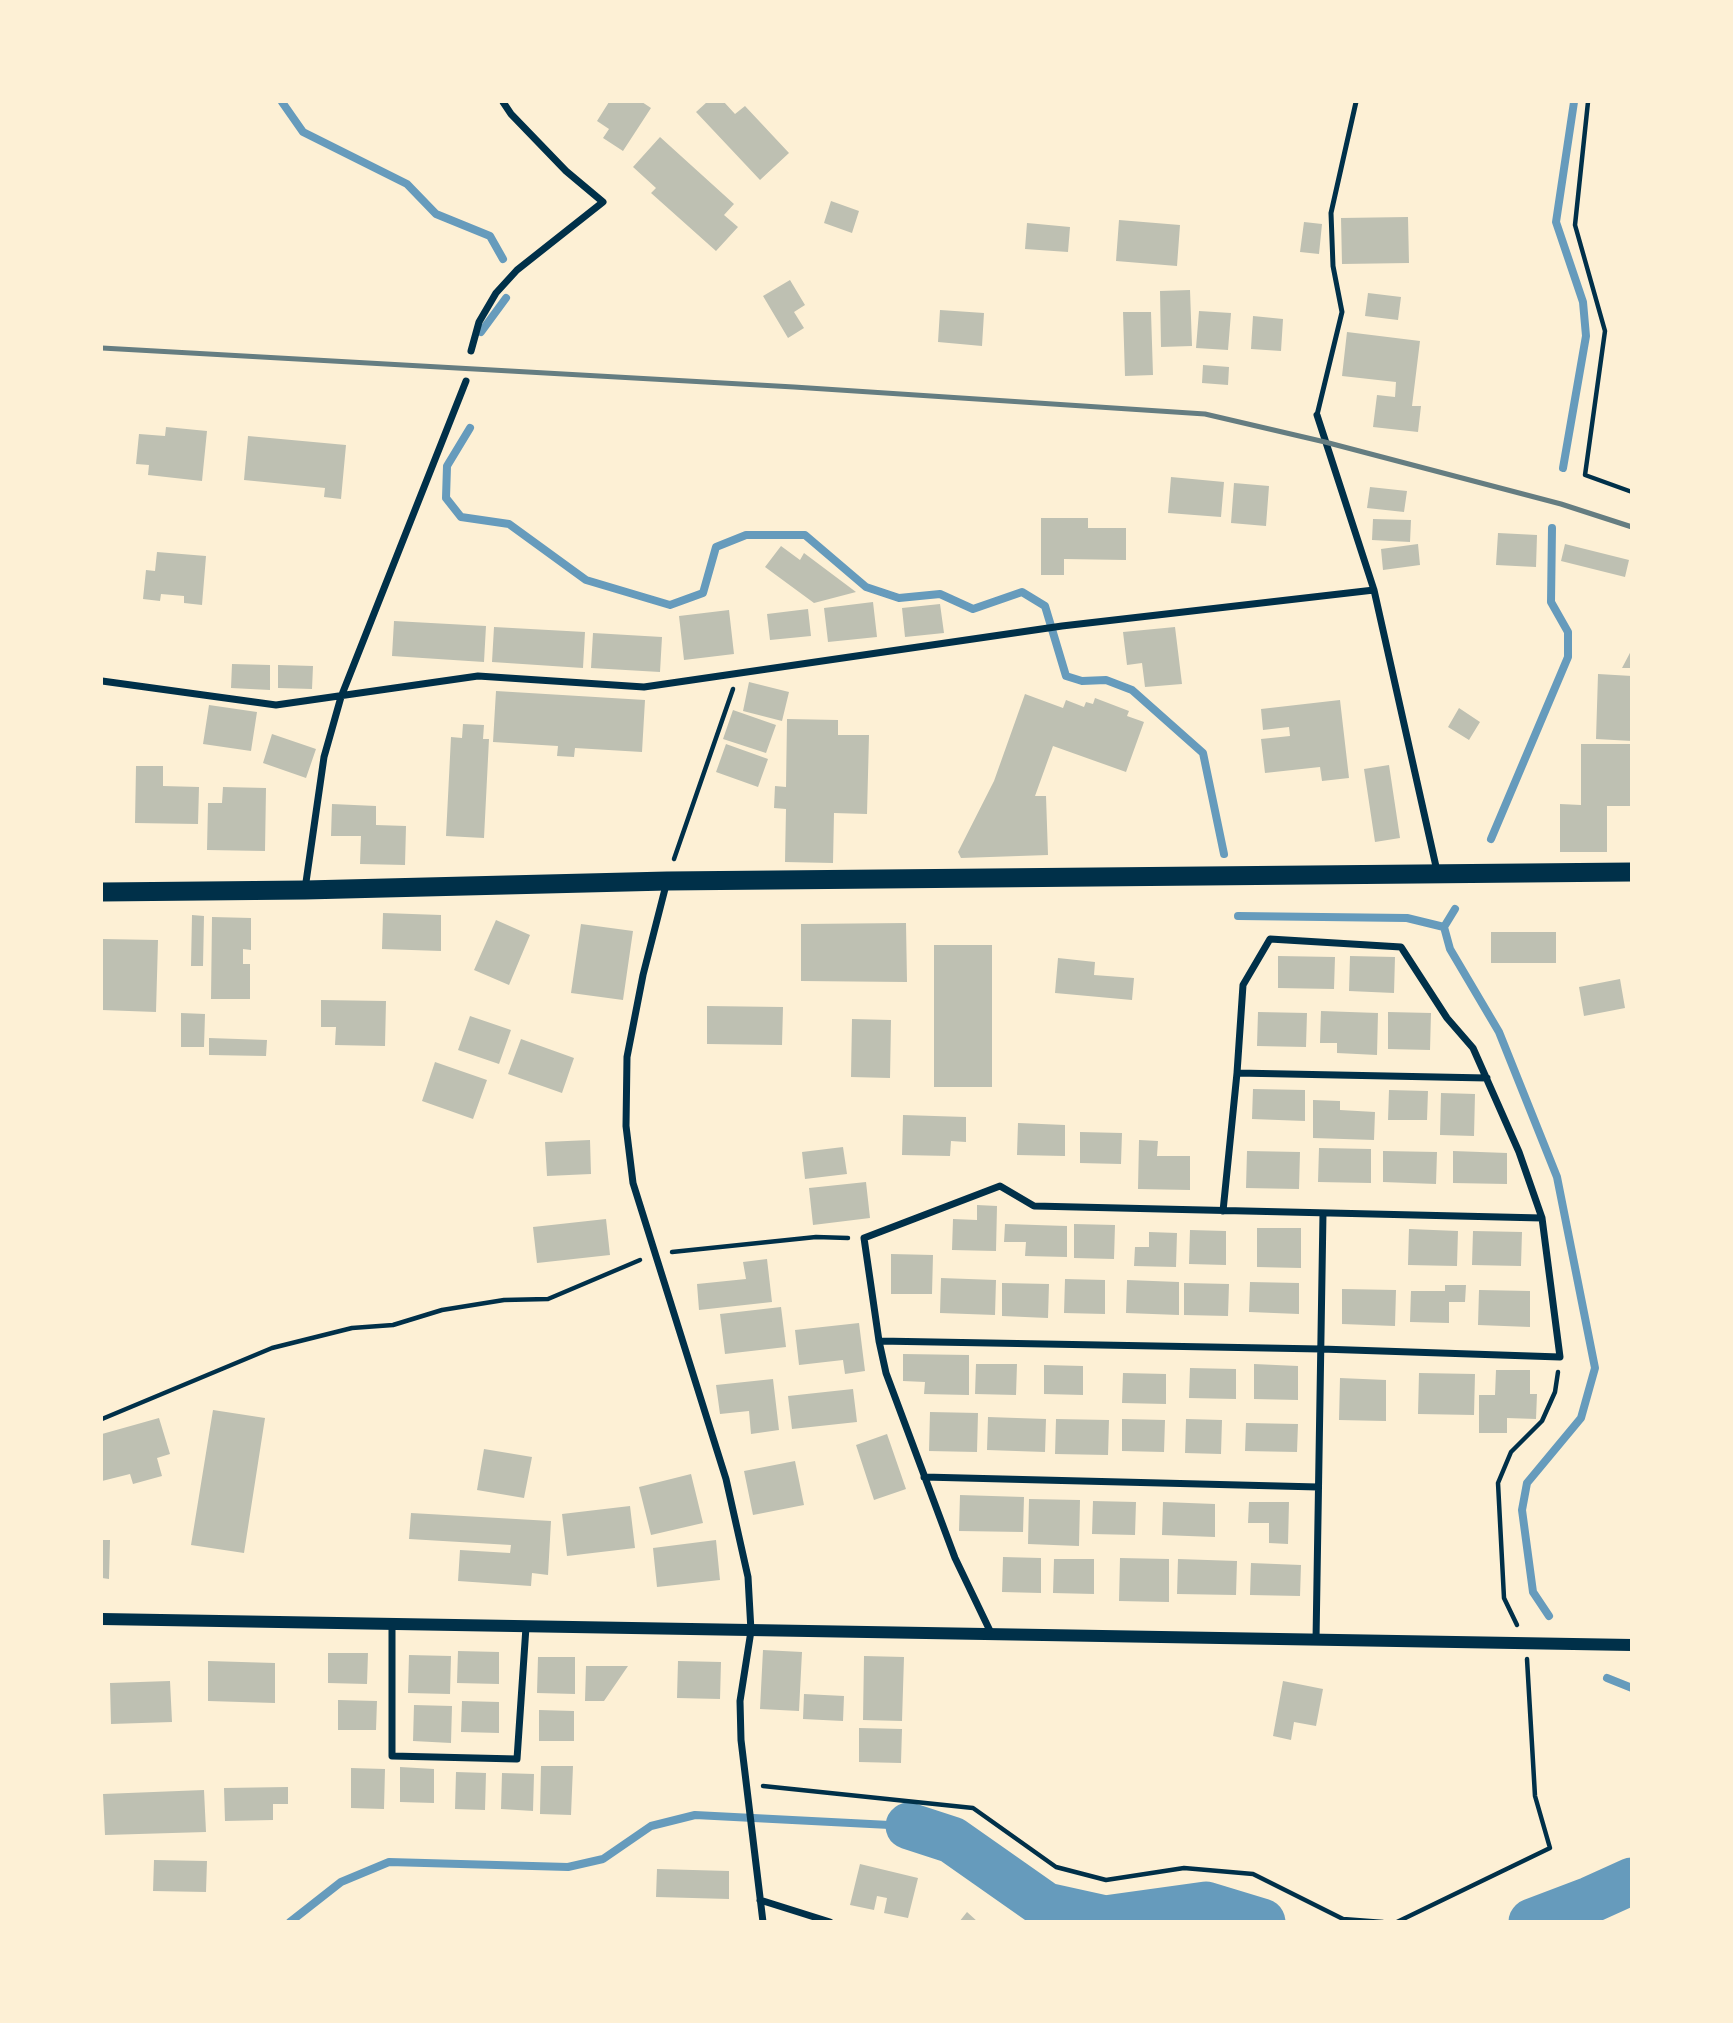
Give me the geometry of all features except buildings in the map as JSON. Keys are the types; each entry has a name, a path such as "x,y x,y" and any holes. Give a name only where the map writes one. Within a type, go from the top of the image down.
{"highway":[{"path":"102,892 667,881 1632,872"}],"street":[{"path":"471,351 479,322 496,293 517,270 603,202 566,171 511,114 503,102"},
{"path":"305,890 324,757 341,697 467,381"},
{"path":"1317,415 1374,590 1437,873"},
{"path":"102,681 276,705 478,676 644,687 739,671 1062,626 1374,590"},
{"path":"667,881 643,975 627,1056 626,1126 633,1183 726,1479 748,1577 751,1631 740,1701 746,1785 762,1922"},
{"path":"879,1341 1321,1349 1560,1357 1542,1218 1519,1153 1473,1048 1447,1018 1401,947 1270,939 1243,985 1223,1211"},
{"path":"1237,1073 1487,1078"},
{"path":"992,1635 954,1558 886,1373 864,1238 1000,1186 1034,1206 1542,1218"},
{"path":"1315,1640 1323,1213"},
{"path":"924,1477 1318,1487"},
{"path":"102,1619 1632,1645"},
{"path":"392,1625 392,1756 517,1759 526,1627"},
{"path":"760,1900 831,1922"}],"lane":[{"path":"1317,415 1342,312 1333,266 1331,213 1356,102"}],"path":[{"path":"1588,102 1575,225 1605,331 1585,475 1632,492"},
{"path":"667,881 739,671"},
{"path":"102,1419 272,1348 352,1328 393,1325 442,1310 504,1300 548,1299 655,1254 816,1237 864,1238"},
{"path":"1397,1922 1550,1848 1535,1796 1526,1644 1504,1598 1498,1483 1511,1452 1542,1421 1555,1392 1560,1357"},
{"path":"746,1785 973,1808 1056,1867 1106,1880 1184,1868 1253,1874 1343,1919 1383,1922"}],"waterway":[{"path":"282,102 303,132 407,184 436,214 490,236 503,259"},
{"path":"1563,468 1586,336 1583,302 1556,222 1574,102"},
{"path":"481,332 506,298"},
{"path":"470,428 447,466 446,498 461,517 509,524 586,580 670,605 703,593 716,547 746,535 805,535 866,587 899,598 940,594 973,609 1022,592 1045,606 1066,676 1082,681 1106,680 1132,690 1203,753 1224,854"},
{"path":"1491,839 1568,657 1568,632 1551,602 1552,528"},
{"path":"1455,909 1444,927 1450,949 1499,1032 1557,1177 1595,1368 1581,1418 1527,1483 1522,1510 1533,1592 1549,1616"},
{"path":"1238,916 1407,918 1444,927"},
{"path":"1607,1678 1632,1688"},
{"path":"290,1922 341,1882 389,1862 568,1867 603,1859 651,1826 695,1815 909,1826"},
{"path":"909,1826 952,1840 1046,1906 1105,1919 1206,1905 1262,1922"},
{"path":"1532,1922 1632,1881"}],"railway":[{"path":"102,348 794,387 1205,414 1325,442 1561,504 1632,527"}]}
